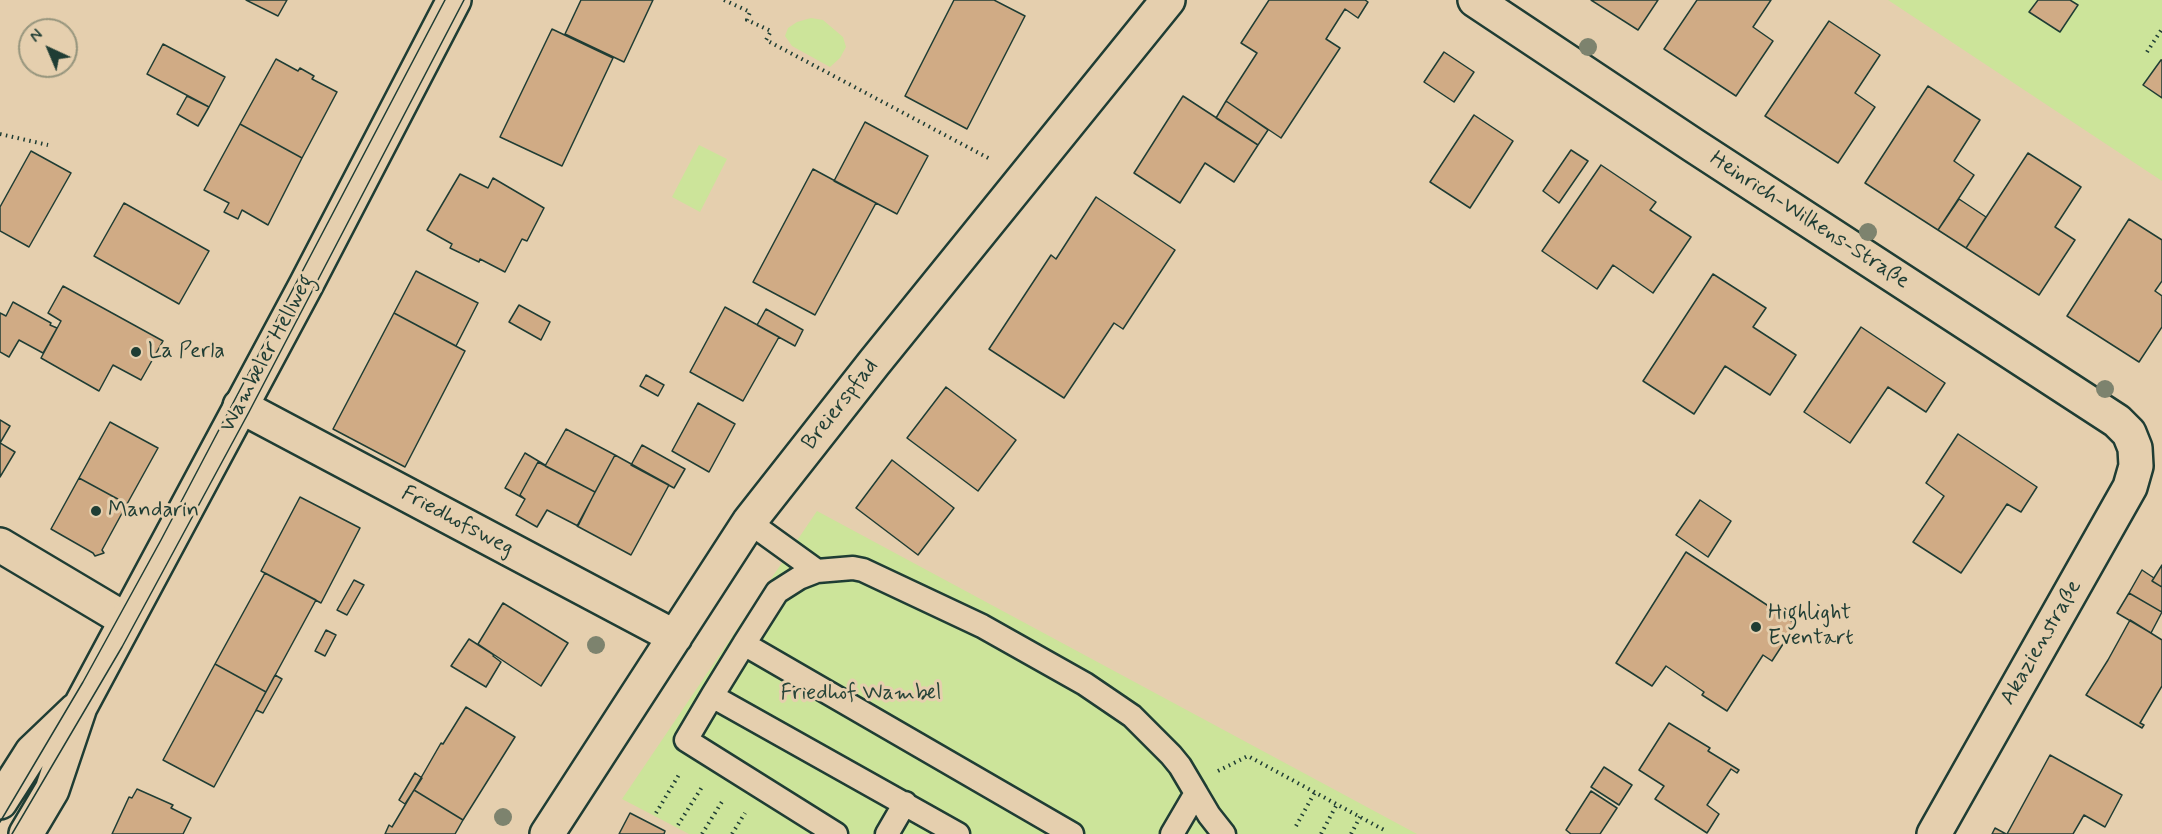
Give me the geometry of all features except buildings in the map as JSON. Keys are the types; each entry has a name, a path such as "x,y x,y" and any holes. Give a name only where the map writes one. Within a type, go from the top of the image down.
{"street":[{"name":"Wambeler Hellweg","path":"26,834 52,790 80,707 454,0"},
{"name":"Breierspfad","path":"548,834 749,522 874,363 1168,0"},
{"name":"Heinrich-Wilkens-Straße","path":"1475,0 2117,421 2129,433 2135,448"},
{"name":"Friedhofsweg","path":"240,406 675,637"},
{"name":"Akazienstraße","path":"1934,834 2130,487 2136,466 2135,448"},
{"path":"0,545 126,620"},
{"name":"Wambeler Hellweg","path":"0,802 32,752 80,707"}],"lane":[{"path":"749,522 818,571"},
{"path":"836,834 686,740 777,592 799,578 818,571 853,568 863,570 982,626 1085,684 1132,716 1180,766 1209,815 1224,834"},
{"path":"744,644 1072,834"},
{"path":"712,696 957,834"},
{"path":"1172,834 1194,789"},
{"path":"887,834 905,803"}],"path":[{"path":"724,0 750,12 747,20 771,31 766,40 993,160"},
{"path":"2147,52 2162,29"},
{"path":"0,134 48,146"},
{"path":"656,813 696,746"},
{"path":"1194,789 1248,756 1384,830"},
{"path":"678,825 719,761"},
{"path":"702,834 740,774"},
{"path":"1296,826 1316,792"},
{"path":"1321,834 1337,804"},
{"path":"1351,834 1360,817"}],"green space":[{"path":"1888,0 2162,0 2162,181"},
{"path":"811,18 823,20 843,37 846,47 840,58 830,67 792,46 785,36 788,28 797,22"},
{"path":"699,145 727,159 700,212 672,197"},
{"name":"Friedhof Wambel","path":"817,511 1417,834 689,834 622,799"}],"tram line":[{"path":"0,822 83,682 161,540 445,0"},
{"path":"12,834 122,647 249,412 464,0"}],"place":[{"name":"La Perla","path":"136,352"},
{"name":"Mandarin","path":"96,511"},
{"name":"Highlight Eventart","path":"1756,627"}]}
